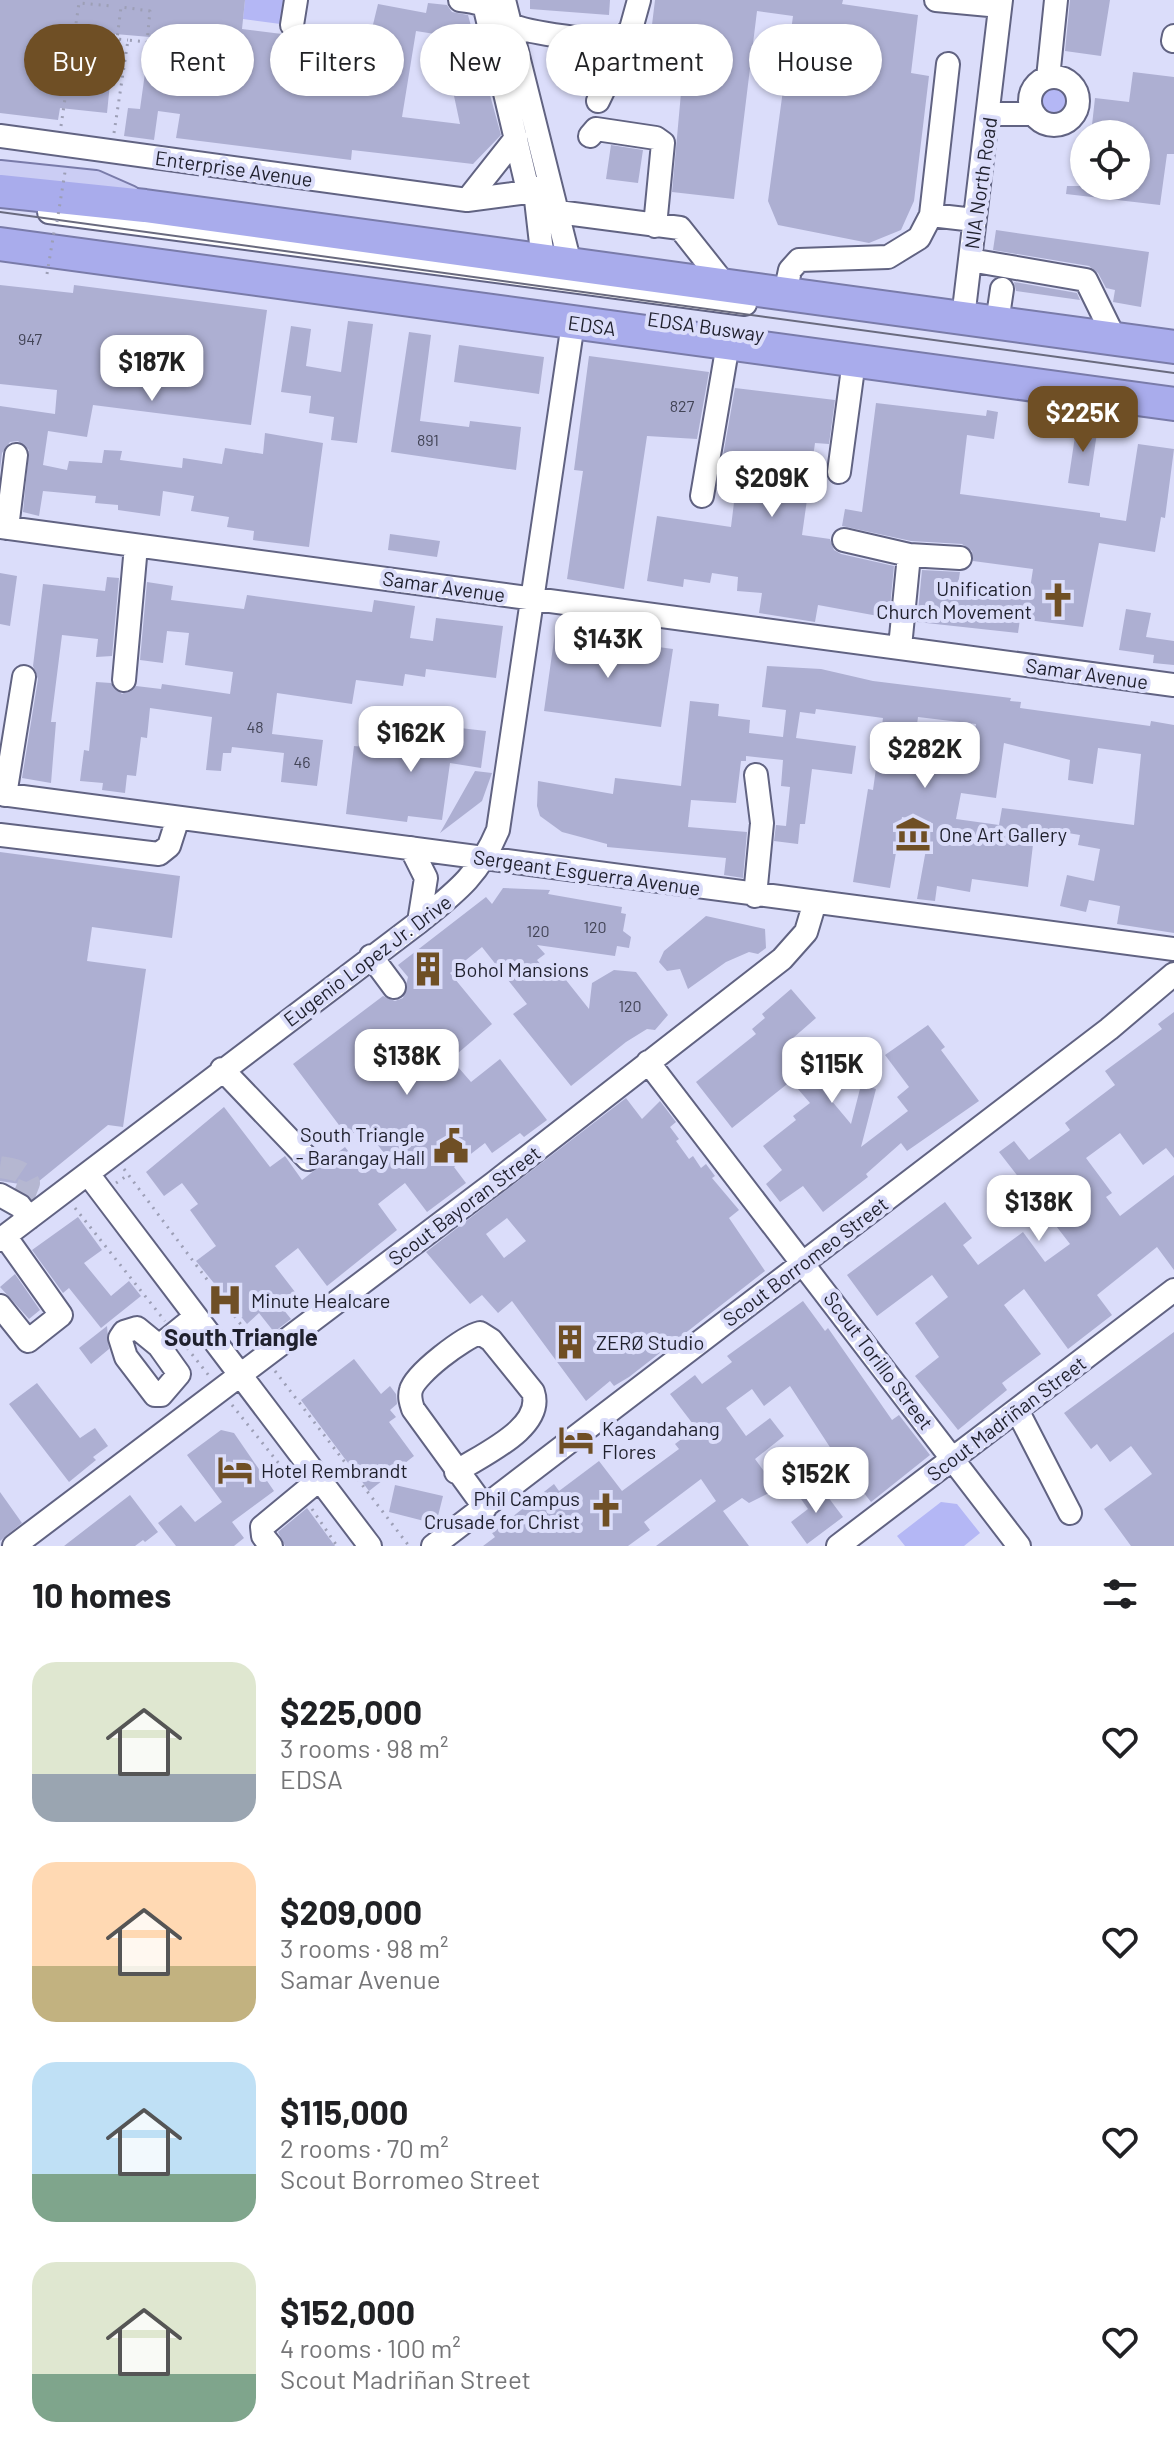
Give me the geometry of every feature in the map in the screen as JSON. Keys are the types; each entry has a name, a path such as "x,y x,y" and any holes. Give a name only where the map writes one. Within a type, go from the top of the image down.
{"highway":[{"path":"0,178 145,206 1174,347"},
{"name":"EDSA","path":"2,242 1174,404"}],"street":[{"path":"292,24 296,0"},
{"path":"460,0 490,1 510,24"},
{"path":"632,24 639,0"},
{"path":"936,0 1000,3"},
{"path":"1034,114 1032,93 1048,78 1056,0"},
{"path":"490,1 526,182 558,212 680,228 688,233 726,286"},
{"name":"NIA North Road","path":"963,318 1000,3"},
{"path":"785,294 788,274 799,260 888,257 919,238 931,215 948,64"},
{"path":"989,114 1034,114 1053,125 1067,121 1076,109 1074,88 1063,79 1048,78"},
{"path":"529,96 558,212 557,262"},
{"path":"598,101 600,96"},
{"path":"590,136 596,129 656,138 663,143 655,226"},
{"name":"Enterprise Avenue","path":"0,136 112,151 184,150 467,200 535,191"},
{"path":"467,200 516,138"},
{"path":"535,191 557,262"},
{"name":"EDSA Busway","path":"0,205 1174,362"},
{"path":"931,215 974,220"},
{"name":"EDSA Busway","path":"2,242 1174,389"},
{"path":"970,260 1004,276 1086,280 1115,339"},
{"path":"997,323 1004,276"},
{"name":"Eugenio Lopez Jr. Drive","path":"2,1238 25,1212 88,1174 419,922 469,881 486,858 498,830 573,323"},
{"path":"702,496 728,344"},
{"path":"839,472 854,361"},
{"path":"3,528 16,455"},
{"name":"Samar Avenue","path":"3,528 1174,685"},
{"path":"844,540 909,555 960,558"},
{"path":"124,680 136,546"},
{"path":"900,647 909,555"},
{"path":"3,794 24,677"},
{"path":"755,896 762,823 756,775"},
{"name":"Sergeant Esguerra Avenue","path":"3,794 755,896 1174,949"},
{"path":"0,835 159,854 169,846 178,818"},
{"path":"411,848 426,878 419,922"},
{"name":"Scout Bayoran Street","path":"14,1546 494,1183 782,959 806,932 815,902"},
{"path":"371,956 394,987"},
{"name":"Scout Borromeo Street","path":"433,1546 1109,1029 1174,974"},
{"name":"Scout Torillo Street","path":"648,1062 1019,1546"},
{"path":"222,1069 308,1159"},
{"path":"88,1174 370,1546"},
{"path":"0,1195 25,1212"},
{"path":"0,1306 28,1341 61,1315 2,1238"},
{"name":"Scout Madriñan Street","path":"838,1546 1174,1290"},
{"path":"159,1346 195,1317"},
{"path":"456,1472 530,1419 536,1402 533,1392 491,1340 480,1333 427,1369 411,1389 413,1409 456,1472 485,1508"},
{"path":"1017,1410 1070,1513"},
{"path":"271,1546 263,1536 262,1527 320,1479"}],"path":[{"path":"47,124 61,126 79,3 111,4 150,11 147,42 117,39 121,7"},
{"path":"112,151 128,40"},
{"path":"57,222 65,172"},
{"path":"47,274 54,232"}],"shaded area":[{"path":"245,0 291,0 288,24 243,19"},
{"path":"1055,83 1068,88 1073,101 1068,114 1055,119 1042,114 1037,101 1042,88"},
{"path":"941,1502 957,1504 980,1533 964,1546 905,1546 897,1536"}],"building":[{"path":"0,0 245,0 243,24 141,24 141,36 125,35 125,24 24,24 24,96 109,96 107,113 60,108 58,120 0,113"},
{"path":"530,0 610,0 609,15 530,9"},
{"path":"655,0 843,0 842,4 918,15 911,73 929,76 914,201 901,230 869,243 778,225 768,201 782,96 882,96 882,24 792,24 793,16 757,11 755,24 749,24 749,76 734,199 672,192 681,96 733,96 733,24 652,24"},
{"path":"1070,0 1110,0 1101,56 1065,51"},
{"path":"428,3 447,5 452,12 468,15 470,24 420,24 420,32 416,31 402,117 460,124 454,96 490,96 501,135 473,164 352,150 351,160 176,138 180,114 158,111 154,140 124,136 128,108 140,109 142,96 254,96 254,30 270,32 270,96 404,96 404,24 373,24 378,4 426,13"},
{"path":"1133,72 1174,77 1174,154 1167,154 1160,205 1117,200 1150,200 1150,120 1093,120 1095,98 1129,102"},
{"path":"611,145 643,150 638,183 606,179"},
{"path":"996,230 1149,252 1141,307 1113,302 1115,290 1106,288 1098,273 1089,266 993,250"},
{"path":"1014,282 1077,293 1080,300 1016,291"},
{"path":"0,285 73,293 74,285 267,310 251,425 93,405 87,437 48,431 43,465 67,470 69,461 102,463 104,450 122,451 120,460 182,468 183,458 222,464 225,448 263,454 265,433 323,443 309,547 253,540 254,531 227,527 229,517 191,511 194,496 163,491 160,516 118,510 118,505 95,503 96,496 43,491 39,516 23,512 29,450 18,441 10,442 2,453 0,470 0,406 55,414 57,390 0,384"},
{"path":"348,321 373,324 357,443 331,440 334,417 309,413 311,396 281,392 291,326 311,329 306,366 341,372"},
{"path":"409,332 431,335 420,421 469,427 470,421 521,427 516,470 391,452"},
{"path":"459,345 544,357 539,394 454,382"},
{"path":"589,356 709,372 697,439 647,436 624,589 567,579 583,471 574,470"},
{"path":"735,388 835,400 829,444 815,443 802,535 830,539 834,550 841,554 894,566 889,618 818,605 815,622 759,613 762,593 737,591 738,577 712,573 710,583 684,579 683,587 647,581 657,516 731,527 736,486 718,484"},
{"path":"876,403 986,416 987,410 998,412 994,439 967,435 960,494 1100,513 1100,517 1126,521 1138,444 1174,449 1165,518 1161,517 1155,552 1099,543 1083,627 1020,619 1018,633 917,622 922,570 960,572 958,585 1029,595 1033,569 973,561 972,551 962,544 911,541 842,526 845,509 862,512"},
{"path":"1077,423 1098,426 1089,486 1068,483"},
{"path":"390,534 440,541 437,557 388,550"},
{"path":"0,573 17,576 10,626 0,624"},
{"path":"107,577 119,578 112,656 96,657 98,639 62,635 51,722 56,722 51,783 22,778 38,679 33,666 43,584 105,591"},
{"path":"147,582 173,586 171,600 244,609 247,595 372,612 374,600 415,606 410,638 433,641 436,618 503,626 496,678 426,669 425,677 405,674 403,686 356,680 352,704 277,693 272,734 323,740 317,786 281,782 284,753 232,747 231,753 223,753 221,771 206,770 212,717 150,708 147,738 141,737 136,776 127,775 125,793 102,790 103,783 80,781 84,750 89,751 96,682 111,683 122,694 136,686 161,689 162,684 230,694 233,672 185,665 189,633 167,631 163,663 140,660"},
{"path":"1126,609 1151,613 1146,637 1174,641 1174,665 1153,663 1154,655 1119,650"},
{"path":"555,633 673,649 661,727 544,711"},
{"path":"767,666 821,669 873,681 1011,698 1010,701 1021,702 1020,708 1150,726 1151,721 1174,725 1174,933 1117,924 1120,906 1089,900 1086,912 1060,906 1067,875 1094,881 1100,849 1078,845 1080,835 1056,831 1055,839 1034,836 1028,887 972,879 970,892 937,886 935,901 917,899 931,822 902,817 890,888 853,882 868,789 873,790 883,718 816,709 815,714 800,712 796,738 856,746 852,774 812,769 805,824 800,824 798,844 774,841 776,825 786,826 790,787 781,786 783,760 746,756 746,761 741,761 736,803 691,800 688,827 747,832 743,878 724,875 726,858 607,847 607,844 562,832 540,816 537,806 538,781 613,794 615,778 681,786 690,701 719,704 718,716 750,720 749,733 783,737 786,710 762,707","holes":["918,717 976,724 969,762 913,754","1004,743 1070,760 1068,780 1093,784 1098,748 1141,754 1134,825 1002,808 999,825 956,819 961,793 996,798"]},
{"path":"426,724 486,731 481,768 450,763 442,820 408,816 407,822 346,814 354,746 387,749 388,741 423,745"},
{"path":"475,771 492,773 482,801 440,833"},
{"path":"0,852 180,876 172,938 92,927 87,961 146,969 123,1127 108,1125 33,1186 0,1181"},
{"path":"503,888 550,890 548,894 622,907 621,913 626,914 623,931 631,937 629,948 617,946 615,956 537,945 545,954 537,960 554,981 562,975 589,1009 592,983 614,970 636,972 668,1015 655,1030 647,1029 626,1042 571,1086 513,1014 527,1004 482,947 450,973 492,1024 451,1059 471,1082 500,1059 547,1120 524,1137 520,1133 492,1153 485,1143 454,1167 466,1183 427,1212 405,1183 378,1204 397,1230 327,1286 298,1248 275,1266 295,1292 279,1304 291,1319 274,1332 259,1313 247,1324 196,1261 216,1246 190,1210 198,1204 182,1183 164,1196 146,1172 224,1107 270,1167 285,1156 302,1180 345,1147 365,1173 387,1157 363,1126 348,1137 293,1064 383,996 395,1001 403,998 408,977 398,965 486,897 492,904"},
{"path":"706,916 765,929 766,948 758,954 749,952 726,962 688,989 680,969 667,971 659,962 664,951"},
{"path":"791,989 816,1018 785,1045 851,1124 861,1085 876,1089 861,1147 908,1111 897,1097 909,1087 885,1055 928,1025 945,1047 941,1050 979,1101 907,1151 901,1143 866,1174 868,1177 823,1212 803,1186 780,1202 766,1184 782,1170 763,1146 796,1120 793,1116 810,1103 791,1081 732,1128 696,1082 756,1034 752,1029 765,1018 762,1014"},
{"path":"1174,1012 1174,1158 1166,1148 1143,1165 1120,1133 1086,1158 1112,1193 1106,1197 1120,1216 1174,1175 1174,1270 1157,1247 1097,1295 1112,1315 1068,1349 1024,1289 1004,1305 1041,1354 1002,1383 1007,1390 958,1430 915,1376 939,1357 915,1323 948,1297 932,1275 877,1316 847,1275 945,1202 972,1238 963,1245 978,1265 1023,1232 1045,1262 1070,1244 999,1152 1014,1141 1029,1160 1070,1130 1065,1123 1115,1085 1105,1071 1162,1029 1158,1024"},
{"path":"626,1098 642,1119 660,1101 676,1122 670,1127 689,1159 693,1156 701,1168 706,1164 715,1176 712,1178 739,1210 729,1218 765,1271 629,1377 614,1386 610,1381 586,1401 512,1301 498,1313 482,1295 470,1304 426,1252","holes":["507,1218 526,1241 504,1258 486,1234"]},
{"path":"78,1217 102,1250 84,1263 111,1296 129,1281 141,1296 101,1328 69,1288 63,1293 32,1250"},
{"path":"15,1274 40,1310 29,1319 0,1287"},
{"path":"803,1301 825,1331 828,1328 892,1420 899,1415 930,1455 871,1502 839,1461 790,1386 764,1406 752,1389 726,1408 746,1436 770,1418 784,1436 755,1459 777,1489 749,1503 742,1498 723,1511 749,1546 656,1546 716,1501 701,1479 644,1522 650,1530 628,1546 483,1546 495,1537 492,1533 554,1484 559,1491 599,1461 622,1491 679,1449 675,1444 696,1428 670,1394 695,1375 702,1384 732,1362 727,1356"},
{"path":"107,1326 109,1349 91,1364 79,1348"},
{"path":"1174,1332 1174,1546 1131,1546 1104,1509 1152,1474 1131,1446 1110,1462 1097,1444 1091,1449 1064,1413"},
{"path":"354,1359 381,1394 390,1386 396,1394 397,1404 390,1410 396,1417 389,1422 414,1456 369,1491 301,1400"},
{"path":"37,1383 80,1438 95,1428 108,1446 69,1482 9,1404"},
{"path":"221,1430 234,1433 274,1491 232,1522 244,1538 234,1546 176,1546 158,1523 181,1505 195,1522 222,1502 187,1455"},
{"path":"395,1485 443,1496 436,1524 389,1512"},
{"path":"819,1485 843,1517 807,1544 791,1522 808,1509 801,1499"},
{"path":"0,1492 22,1523 0,1541"},
{"path":"130,1495 158,1532 135,1546 64,1546"},
{"path":"307,1508 335,1546 285,1546 278,1532"}],"tunnel":[{"path":"0,1167 21,1172 27,1178 29,1183 20,1206"}],"tram line":[{"path":"0,212 1174,373"}],"place":[{"name":"Unification Church Movement","path":"1058,600"},
{"name":"One Art Gallery","path":"913,834"},
{"name":"Bohol Mansions","path":"428,969"},
{"name":"South Triangle - Barangay Hall","path":"451,1146"},
{"name":"Minute Healcare","path":"225,1300"},
{"name":"ZERØ Studio","path":"570,1342"},
{"name":"Kagandahang Flores","path":"576,1440"},
{"name":"Hotel Rembrandt","path":"235,1470"},
{"name":"Phil Campus Crusade for Christ","path":"606,1510"}],"district":[{"name":"South Triangle","path":"241,1336"}]}
